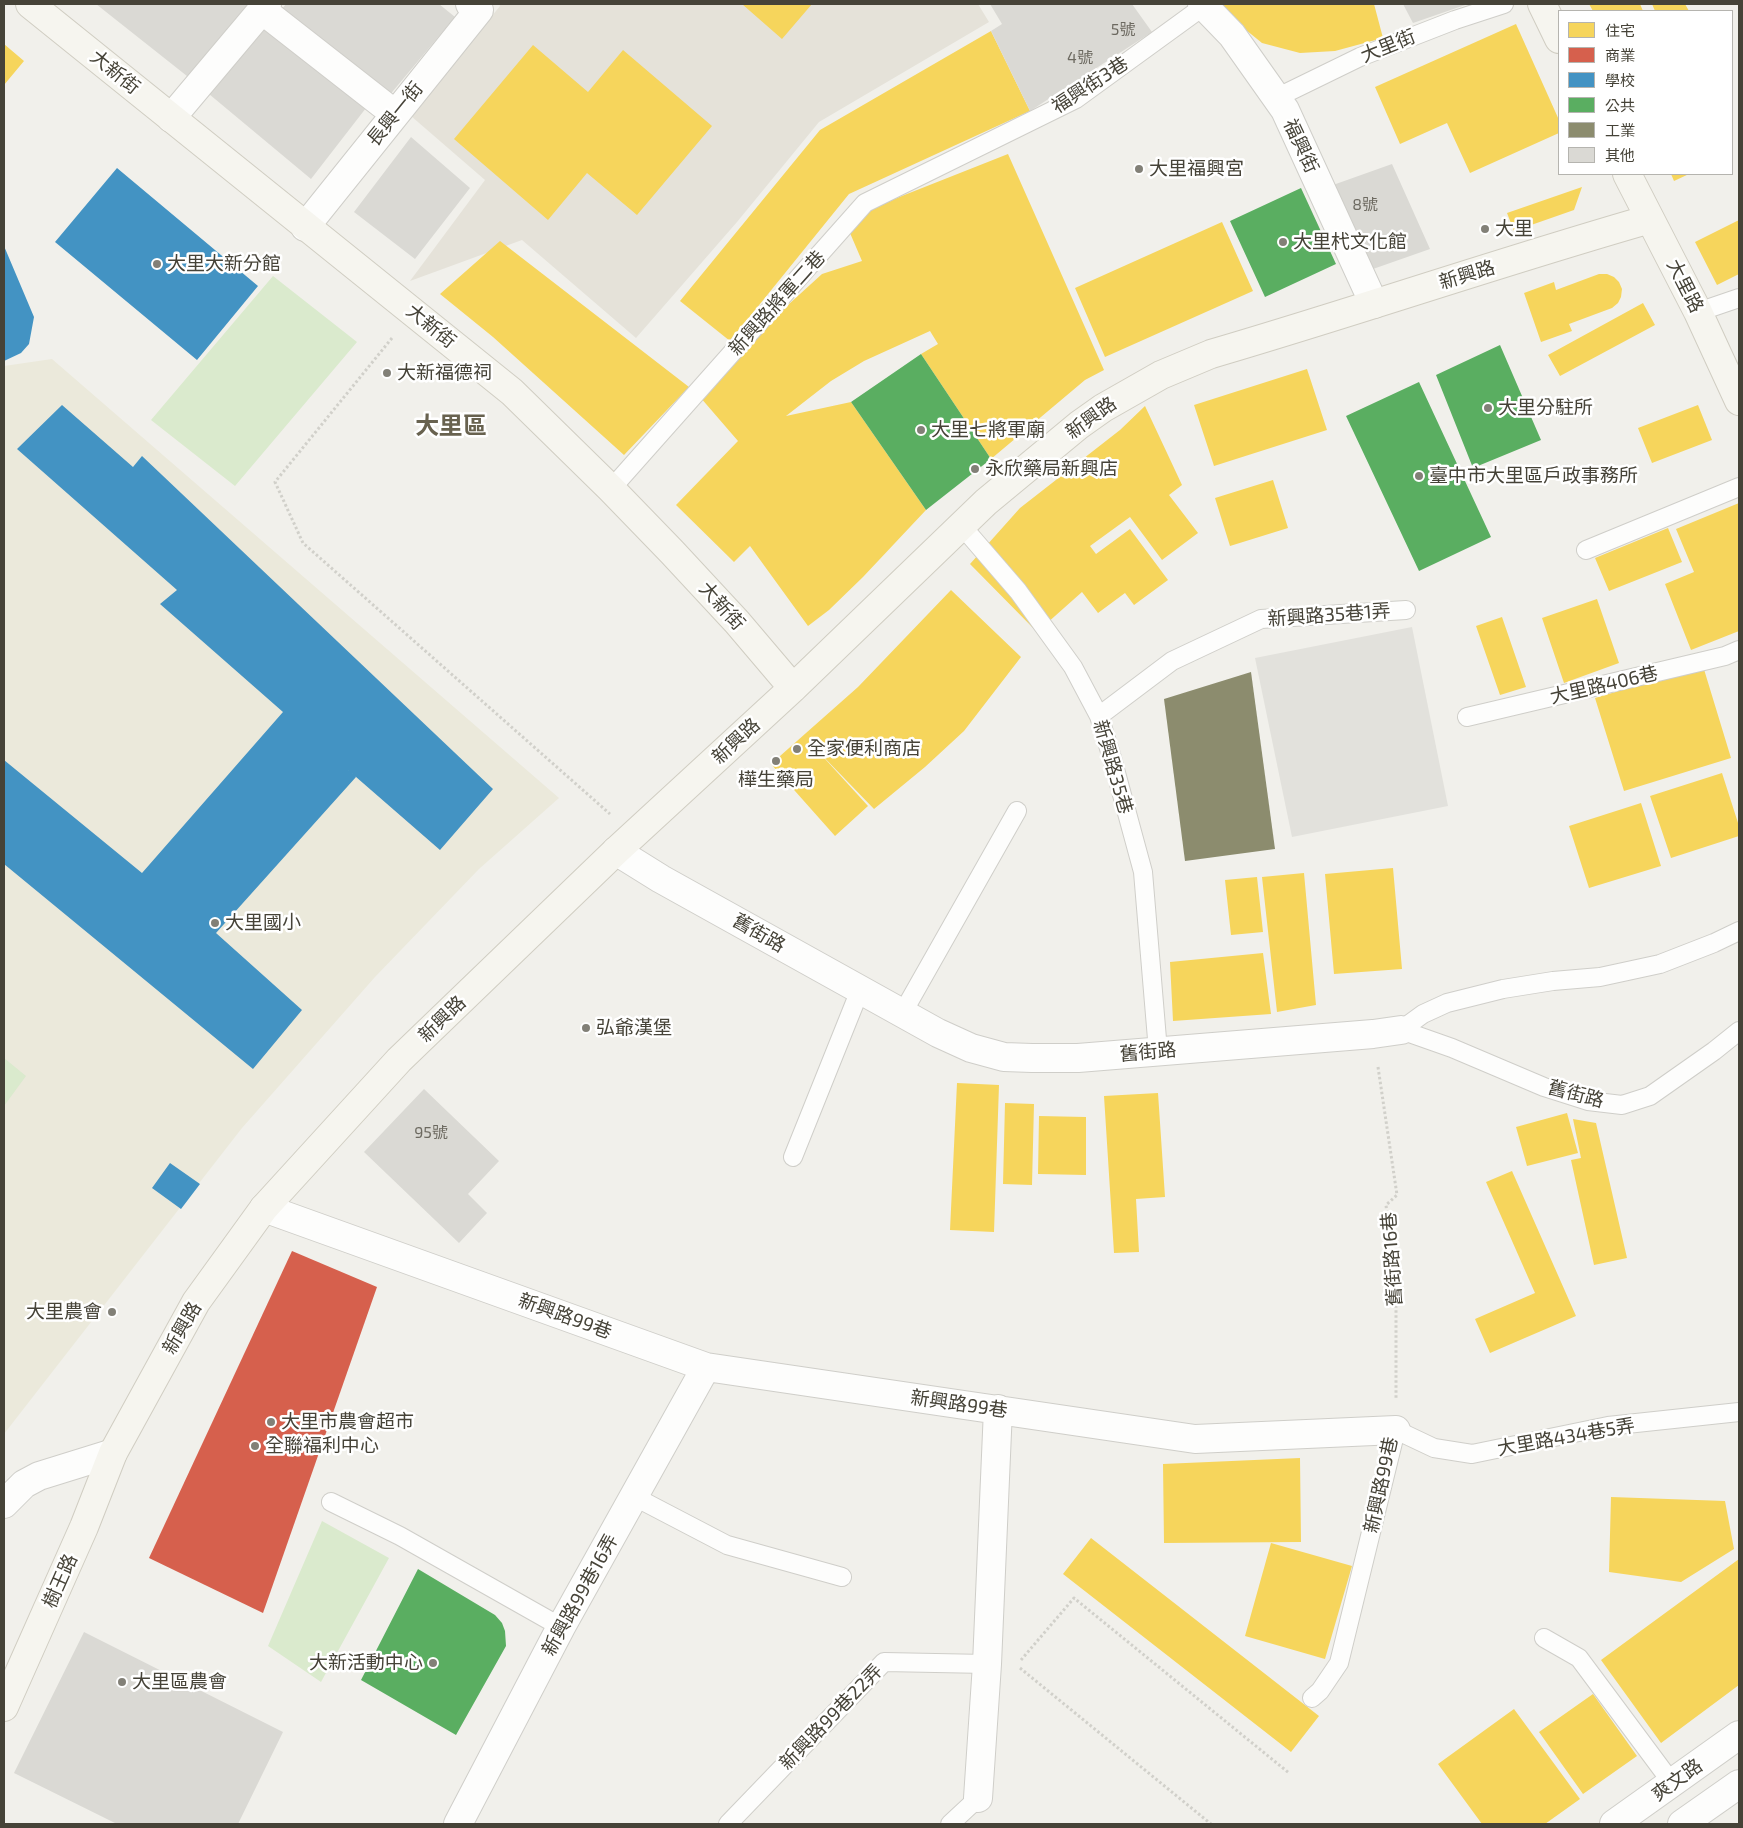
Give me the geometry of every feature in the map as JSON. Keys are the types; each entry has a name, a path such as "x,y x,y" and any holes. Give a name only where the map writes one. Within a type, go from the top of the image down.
{"street":[{"name":"大新街","path":"30,4 512,392 611,489 737,622 792,688"},
{"name":"長興一街","path":"306,227 394,114 479,10 470,4"},
{"path":"1542,4 1558,37"},
{"name":"福興街","path":"1203,5 1232,35 1285,110 1374,304"},
{"path":"171,118 264,7 394,114"},
{"name":"大里路","path":"1628,175 1698,312 1739,401"},
{"name":"新興路","path":"113,1453 196,1302 264,1208 399,1060 625,843 792,688 961,525 1079,425 1141,385 1186,363 1564,244 1650,219"},
{"name":"舊街路","path":"625,843 661,879 938,1034 971,1048 1004,1057 1078,1058 1373,1034 1401,1030"},
{"name":"新興路99巷","path":"264,1208 706,1367 1195,1439 1396,1430"},
{"name":"新興路99巷16弄","path":"462,1823 561,1627 706,1367"},
{"path":"978,1798 987,1664 998,1409"},
{"path":"4,1503 24,1484 39,1476 113,1453"},
{"name":"樹王路","path":"4,1707 84,1527 113,1453"},
{"name":"爽文路","path":"1614,1824 1739,1735"},
{"name":"爽文路","path":"1682,1824 1739,1784"}],"lane":[{"name":"大里街","path":"1276,98 1360,57 1455,20 1504,4"},
{"name":"福興街3巷","path":"970,153 1076,99 1203,5"},
{"name":"新興路將軍二巷","path":"611,489 865,203 970,153"},
{"path":"1698,312 1739,298"},
{"path":"1586,550 1739,487"},
{"name":"新興路35巷","path":"961,525 1018,591 1068,659 1099,716 1142,872 1158,1051"},
{"name":"新興路35巷1弄","path":"1099,716 1172,661 1260,619 1406,610"},
{"name":"大里路406巷","path":"1467,718 1725,656 1739,650"},
{"path":"902,1014 1017,811"},
{"name":"舊街路","path":"1401,1030 1423,1014 1447,1003 1502,989 1553,981 1600,977 1660,964 1739,931"},
{"path":"793,1157 860,990"},
{"name":"舊街路","path":"1401,1030 1452,1048 1544,1087 1588,1101 1622,1105 1650,1096 1739,1031"},
{"name":"大里路434巷5弄","path":"1396,1430 1434,1448 1472,1454 1608,1426 1739,1412"},
{"name":"新興路99巷","path":"1312,1698 1320,1691 1339,1662 1396,1430"},
{"path":"635,1497 727,1545 842,1577"},
{"path":"331,1502 400,1536 561,1627"},
{"path":"1544,1638 1580,1658 1672,1783"},
{"name":"新興路99巷22弄","path":"728,1824 884,1662 987,1664"},
{"path":"950,1824 978,1798"}],"path":[{"path":"414,312 275,482 303,543 625,843"},
{"name":"舊街路16巷","path":"1373,1034 1397,1195 1386,1205 1396,1299 1396,1430"},
{"path":"1211,1824 1016,1665 1074,1598 1289,1773"}],"shaded area":[{"path":"499,4 978,4 989,22 819,122 737,222 636,338 522,240 410,281 485,180 411,116 500,6"},
{"name":"大里國小","path":"52,359 559,798 479,869 375,977 242,1128 4,1434 4,366"},
{"path":"1412,627 1448,806 1292,837 1255,658"}],"green space":[{"path":"273,276 357,342 235,486 151,420"},
{"path":"4,1058 26,1076 4,1106"},
{"path":"322,1521 389,1558 321,1682 268,1646"}],"building: 住宅":[{"path":"742,4 812,4 782,39"},
{"path":"1214,4 1374,4 1383,38 1335,51 1300,53 1262,43"},
{"path":"1589,4 1640,4 1643,10 1592,10"},
{"path":"1652,4 1685,4 1688,10 1655,10"},
{"path":"1516,24 1558,118 1558,133 1470,173 1447,123 1400,144 1375,87"},
{"path":"991,31 1030,111 849,194 730,341 680,301 820,130"},
{"path":"4,44 24,61 4,85"},
{"path":"533,45 588,92 623,50 712,126 637,215 587,173 548,220 454,139"},
{"path":"1008,154 1104,370 1085,380 991,459 921,354 938,344 930,331 864,361 831,381 786,416 851,402 926,510 863,577 829,610 808,626 750,546 734,562 676,505 738,441 700,397 789,304 822,274 862,261 850,233 869,209"},
{"path":"1671,175 1687,175 1674,181"},
{"path":"1582,187 1574,210 1514,231 1507,213"},
{"path":"1739,220 1739,274 1717,285 1695,242"},
{"path":"1222,222 1253,291 1105,357 1075,288"},
{"path":"500,241 689,387 624,455 493,337 440,294"},
{"path":"1599,274 1607,274 1619,282 1622,289 1618,303 1612,308 1569,324 1572,331 1541,342 1524,293 1554,282 1556,290"},
{"path":"1643,303 1655,325 1560,376 1548,355"},
{"path":"1307,369 1327,430 1214,466 1194,405"},
{"path":"1698,405 1712,440 1652,463 1638,428"},
{"path":"1145,406 1182,485 1169,495 1198,533 1162,560 1130,517 1090,546 1096,554 1130,529 1168,580 1134,605 1125,593 1098,613 1082,592 1037,632 970,564 1020,508 1120,430"},
{"path":"1273,480 1288,528 1230,546 1215,498"},
{"path":"1739,503 1739,631 1691,650 1665,584 1694,572 1676,529"},
{"path":"1668,528 1682,562 1609,591 1595,558"},
{"path":"951,590 1021,657 964,731 925,767 874,809 816,749 868,806 835,836 771,764 858,687"},
{"path":"1597,599 1619,663 1564,683 1542,618"},
{"path":"1502,617 1526,687 1500,695 1476,626"},
{"path":"1703,666 1731,758 1624,791 1595,698"},
{"path":"1722,773 1739,826 1739,836 1671,858 1650,796"},
{"path":"1641,803 1661,866 1589,888 1569,826"},
{"path":"1393,868 1402,969 1334,974 1325,874"},
{"path":"1304,873 1316,1005 1277,1012 1262,877"},
{"path":"1257,877 1263,932 1231,935 1225,880"},
{"path":"1263,953 1271,1014 1173,1021 1170,962"},
{"path":"957,1083 999,1085 994,1232 950,1230"},
{"path":"1158,1093 1165,1197 1136,1199 1139,1252 1114,1253 1104,1096"},
{"path":"1005,1103 1034,1104 1032,1185 1003,1184"},
{"path":"1567,1113 1578,1153 1527,1166 1516,1127"},
{"path":"1039,1116 1086,1117 1086,1175 1038,1174"},
{"path":"1573,1119 1596,1123 1627,1258 1594,1265 1571,1160 1581,1158"},
{"path":"1512,1171 1576,1316 1490,1353 1475,1319 1535,1293 1486,1182"},
{"path":"1300,1458 1301,1542 1164,1543 1163,1464"},
{"path":"1611,1497 1725,1501 1734,1549 1681,1582 1609,1572"},
{"path":"1091,1538 1319,1716 1291,1752 1063,1574"},
{"path":"1271,1543 1352,1566 1325,1659 1245,1636"},
{"path":"1739,1559 1739,1685 1661,1743 1601,1660"},
{"path":"1593,1694 1637,1756 1583,1794 1539,1732"},
{"path":"1514,1709 1580,1799 1545,1824 1482,1824 1438,1764"}],"building: 商業":[{"name":"大里市農會超市","path":"292,1251 377,1287 263,1613 149,1558"}],"building: 學校":[{"name":"大里大新分館","path":"117,168 258,286 197,360 55,242"},
{"path":"4,246 34,317 29,344 21,353 4,361"},
{"path":"62,405 133,467 142,456 493,789 440,850 325,750 356,777 216,933 302,1010 253,1069 4,864 4,760 142,873 283,712 160,604 177,590 17,449"},
{"path":"170,1163 200,1184 181,1209 152,1188"}],"building: 公共":[{"name":"大里杙文化館","path":"1301,188 1336,264 1265,297 1230,221"},
{"name":"大里分駐所","path":"1500,345 1541,440 1473,468 1436,375"},
{"name":"大里七將軍廟","path":"921,354 991,459 926,510 851,402"},
{"name":"臺中市大里區戶政事務所","path":"1419,382 1491,537 1419,571 1346,416"},
{"name":"大新活動中心","path":"418,1569 495,1615 502,1623 505,1631 506,1646 456,1735 361,1680"}],"building: 工業":[{"path":"1251,672 1275,849 1185,861 1164,699"}],"building: 其他":[{"path":"96,4 255,4 192,80"},
{"path":"286,4 439,4 455,17 388,97 281,10"},
{"path":"990,4 1132,4 1152,32 1030,111 991,31 1002,24"},
{"path":"1403,4 1468,4 1413,23"},
{"path":"267,27 366,108 311,179 209,94"},
{"path":"411,137 470,188 415,259 354,212"},
{"path":"1392,164 1430,249 1373,269 1333,185"},
{"path":"424,1089 499,1161 468,1194 487,1213 459,1243 364,1152"},
{"name":"大里區農會","path":"84,1632 283,1732 238,1824 117,1824 14,1773"}],"place":[{"name":"大里福興宮","path":"1139,169"},
{"name":"大里","path":"1485,229"},
{"name":"大里杙文化館","path":"1283,242"},
{"name":"大里大新分館","path":"157,264"},
{"name":"大新福德祠","path":"387,373"},
{"name":"大里分駐所","path":"1488,408"},
{"name":"大里七將軍廟","path":"921,430"},
{"name":"永欣藥局新興店","path":"975,469"},
{"name":"臺中市大里區戶政事務所","path":"1419,476"},
{"name":"全家便利商店","path":"797,749"},
{"name":"樺生藥局","path":"776,761"},
{"name":"大里國小","path":"215,923"},
{"name":"弘爺漢堡","path":"586,1028"},
{"name":"大里農會","path":"112,1312"},
{"name":"大里市農會超市","path":"271,1422"},
{"name":"全聯福利中心","path":"255,1446"},
{"name":"大新活動中心","path":"433,1663"},
{"name":"大里區農會","path":"122,1682"}],"district":[{"name":"大里區","path":"451,426"}]}
